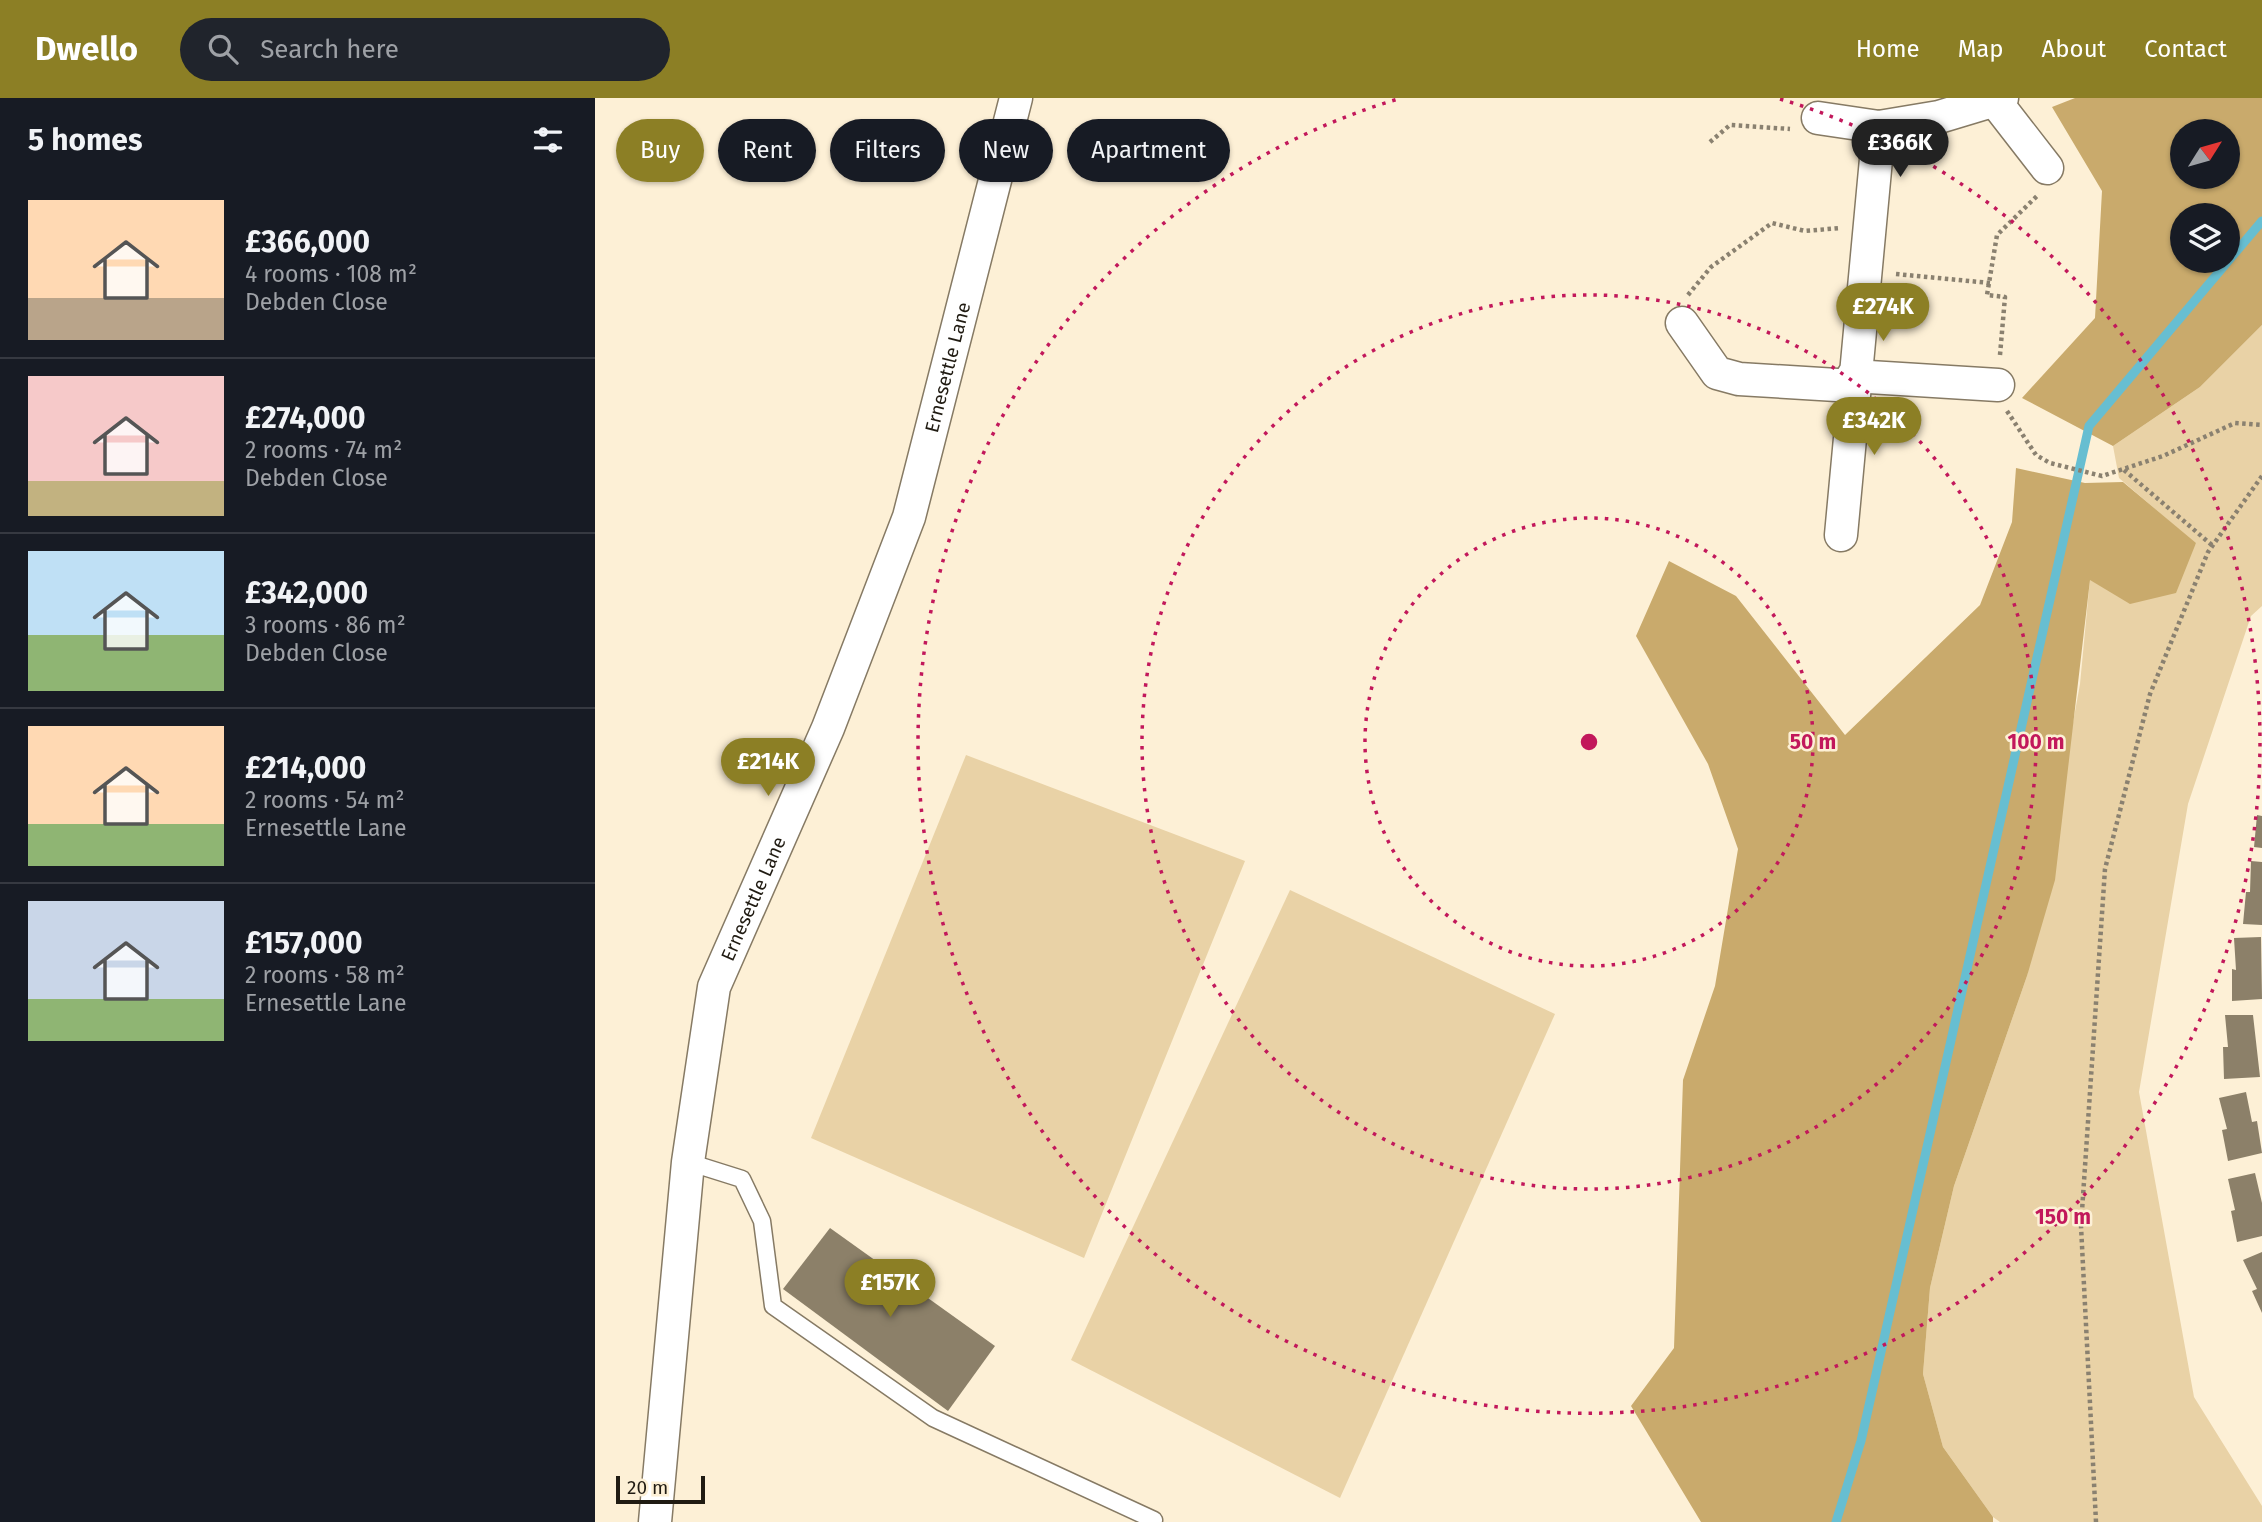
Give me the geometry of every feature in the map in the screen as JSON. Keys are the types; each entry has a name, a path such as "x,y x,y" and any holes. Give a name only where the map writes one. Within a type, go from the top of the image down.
{"street":[{"name":"Ernesettle Lane","path":"655,1522 688,1162 714,987 828,728 909,517 1016,98"},
{"path":"1818,118 1879,127 1936,108 1999,99 2047,168"},
{"path":"1841,535 1853,381 1879,127"},
{"path":"1682,323 1717,373 1739,379 1998,385"}],"lane":[{"path":"688,1162 742,1180 762,1221 773,1306 933,1418 1154,1520"}],"path":[{"path":"1710,142 1730,125 1816,131 1818,118"},
{"path":"2047,168 2039,194 1997,235 1987,295 2005,297 1998,385 2010,419 2036,455 2050,463 2102,476 2163,456 2235,423 2262,425"},
{"path":"1682,323 1683,300 1711,267 1772,223 1805,231 1868,226"},
{"path":"1864,271 1990,283"},
{"path":"2123,469 2213,546"},
{"path":"2096,1522 2081,1226 2105,869 2150,694 2213,546 2262,476"}],"shaded area":[{"path":"2075,98 2262,98 2262,325 2200,387 2113,446 2022,398 2095,318 2102,191 2052,107"},
{"path":"2262,325 2262,606 2251,616 2188,804 2139,1092 2194,1397 2262,1506 2262,1522 2000,1522 1993,1517 1943,1447 1923,1374 1930,1288 1954,1186 2027,976 2080,684 2090,579 2196,544 2119,478 2113,446 2200,387"},
{"path":"2016,468 2085,483 2123,482 2196,543 2176,593 2130,604 2090,580 2055,880 2027,976 1954,1186 1930,1288 1923,1374 1943,1447 1993,1517 1993,1522 1701,1522 1631,1406 1674,1348 1683,1080 1715,986 1738,849 1708,764 1636,636 1669,561 1736,596 1845,735 1980,605 2012,522"},
{"path":"966,755 1245,861 1084,1258 811,1138"},
{"path":"1290,890 1555,1014 1340,1498 1071,1360"}],"building":[{"path":"2257,815 2262,816 2262,848 2254,847"},
{"path":"2251,861 2262,862 2262,925 2243,924 2246,892 2250,892"},
{"path":"2261,937 2262,999 2232,1001 2232,969 2236,970 2234,938"},
{"path":"2225,1015 2253,1015 2260,1077 2224,1079 2223,1047 2228,1047"},
{"path":"2246,1092 2252,1122 2257,1121 2262,1153 2228,1161 2222,1130 2227,1129 2219,1098"},
{"path":"2255,1173 2262,1203 2262,1236 2237,1242 2231,1211 2235,1210 2228,1179"},
{"path":"830,1228 995,1346 948,1411 783,1289"},
{"path":"2262,1252 2262,1313 2252,1291 2257,1289 2243,1260"}],"waterway":[{"path":"1836,1522 1861,1441 2089,426 2262,221"}]}
